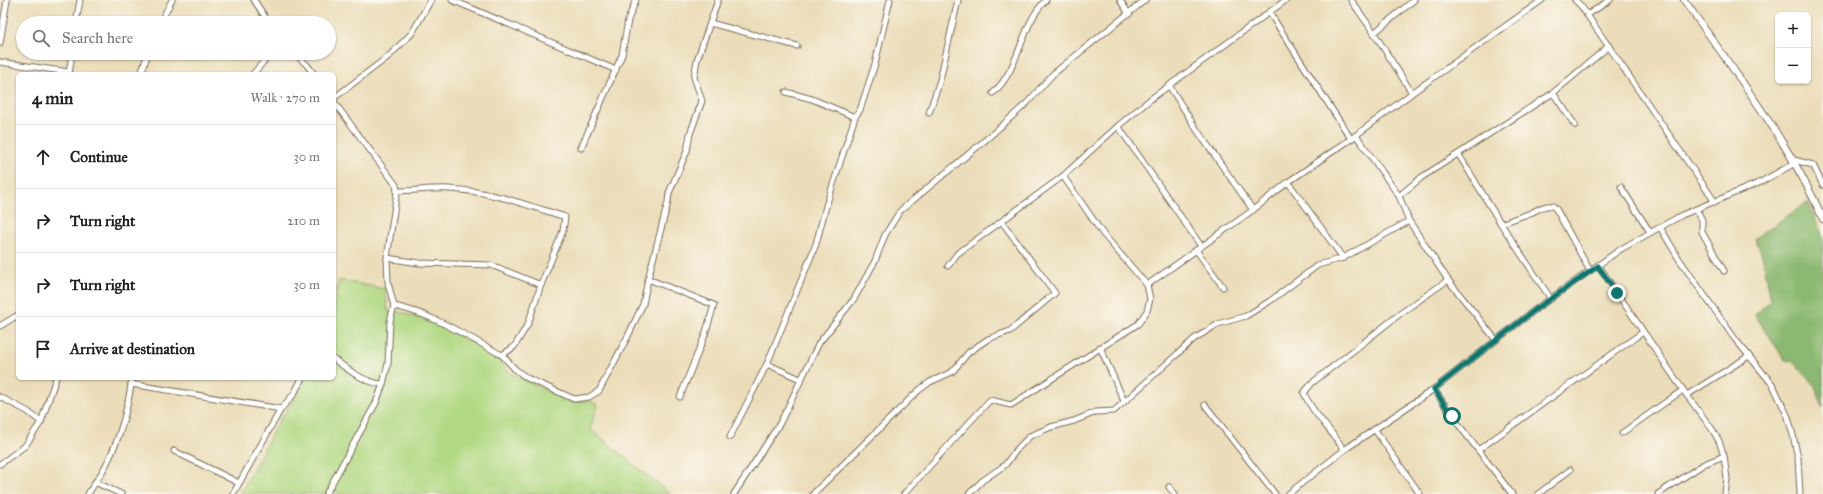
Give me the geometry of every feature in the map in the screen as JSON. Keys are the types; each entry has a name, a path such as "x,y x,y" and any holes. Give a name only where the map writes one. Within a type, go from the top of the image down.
{"street":[{"path":"0,42 7,0"},
{"path":"77,16 80,0"},
{"path":"164,16 172,0"},
{"path":"254,0 264,16"},
{"path":"336,96 389,56 412,33 431,0"},
{"path":"452,0 616,70"},
{"path":"581,148 616,70 624,46 628,20 636,0"},
{"path":"394,306 441,322 502,355 515,369 527,378 574,399 589,397 599,391 643,304 669,194 687,151 690,134 702,101 694,77 697,60 718,0"},
{"path":"730,437 767,364 816,244 826,206 855,117 860,110 875,64 890,0"},
{"path":"929,113 940,80 958,0"},
{"path":"993,93 1002,85 1011,70 1037,8 1046,0"},
{"path":"1120,0 1129,14"},
{"path":"734,494 780,422 819,343 854,299 875,261 885,235 900,211 989,137 1026,103 1053,74 1145,0"},
{"path":"948,266 957,254 1063,176 1118,126 1152,98 1170,87 1286,0"},
{"path":"1351,0 1412,93"},
{"path":"1374,33 1414,0"},
{"path":"1147,285 1253,210 1288,182 1351,139 1412,93 1542,0"},
{"path":"1575,0 1587,15 1715,202"},
{"path":"1587,15 1610,0"},
{"path":"1684,0 1794,161 1823,217"},
{"path":"1269,12 1351,139"},
{"path":"710,23 797,46"},
{"path":"1399,196 1422,177 1458,155 1493,130 1553,93 1608,46"},
{"path":"69,72 71,60"},
{"path":"142,72 146,60"},
{"path":"255,72 265,60"},
{"path":"302,60 312,72"},
{"path":"0,62 63,72"},
{"path":"1170,87 1197,130 1253,210"},
{"path":"786,92 812,100 855,117"},
{"path":"1553,93 1575,125"},
{"path":"326,494 364,426 383,384 388,364 390,321 394,306 388,283 387,258 398,191 396,185 336,105"},
{"path":"1118,126 1201,246"},
{"path":"1356,135 1399,196 1410,221 1448,280 1496,340"},
{"path":"1458,155 1550,299"},
{"path":"1288,494 1344,450 1434,389 1550,299 1621,249 1650,232 1696,210 1762,182 1794,161 1813,165 1823,185"},
{"path":"904,494 990,400 1011,405 1138,324 1148,311 1150,299 1147,285 1103,234 1063,176"},
{"path":"1288,182 1343,258"},
{"path":"1621,187 1650,232"},
{"path":"398,191 450,189 488,194 520,202 564,217 563,232 541,285 528,324 514,348 502,355"},
{"path":"1501,224 1515,217 1530,214 1544,206 1553,206 1590,271"},
{"path":"1696,210 1702,220 1702,232 1724,271"},
{"path":"969,494 982,481 1005,464 1030,436 1096,412 1114,411 1194,339 1218,324 1246,316 1270,301 1318,265 1343,258 1410,221"},
{"path":"813,494 918,391 930,382 952,372 969,352 988,339 1010,331 1055,293 1002,222"},
{"path":"1660,227 1679,259 1748,356 1773,385 1788,417 1798,458 1800,494"},
{"path":"1196,250 1223,287"},
{"path":"387,258 419,263 491,265 541,285"},
{"path":"1598,266 1683,390 1712,428 1719,441 1724,456 1727,479 1725,494"},
{"path":"648,278 714,305 705,334 680,397"},
{"path":"1344,450 1338,439 1307,402 1304,393 1312,383 1389,323 1448,280"},
{"path":"0,326 16,316"},
{"path":"1478,450 1644,332"},
{"path":"1100,347 1124,401"},
{"path":"1687,395 1748,356"},
{"path":"336,361 349,371 376,383 383,384"},
{"path":"767,364 800,379"},
{"path":"0,464 25,446 41,422 55,380"},
{"path":"88,494 106,466 116,442 129,399 132,380"},
{"path":"233,494 281,409 294,394 301,380"},
{"path":"131,384 281,409"},
{"path":"1434,389 1452,416 1512,494"},
{"path":"1622,433 1683,390"},
{"path":"0,397 28,410 41,422"},
{"path":"1205,405 1276,494"},
{"path":"1375,430 1420,494"},
{"path":"174,451 239,484"},
{"path":"1658,494 1704,464 1724,456"},
{"path":"1538,494 1570,470"},
{"path":"95,482 121,494"},
{"path":"1169,487 1175,494"}],"green space":[{"path":"1808,202 1823,237 1823,408 1815,386 1793,361 1785,360 1755,315 1771,300 1762,255 1755,238"},
{"path":"339,280 385,289 388,311 404,313 436,324 494,355 510,373 573,403 588,400 598,405 590,429 670,494 240,494 280,419 289,407 303,380 336,380 336,296"}],"route":[{"path":"1452,416 1434,389 1496,340 1508,333 1536,309 1598,266 1617,293"}]}
